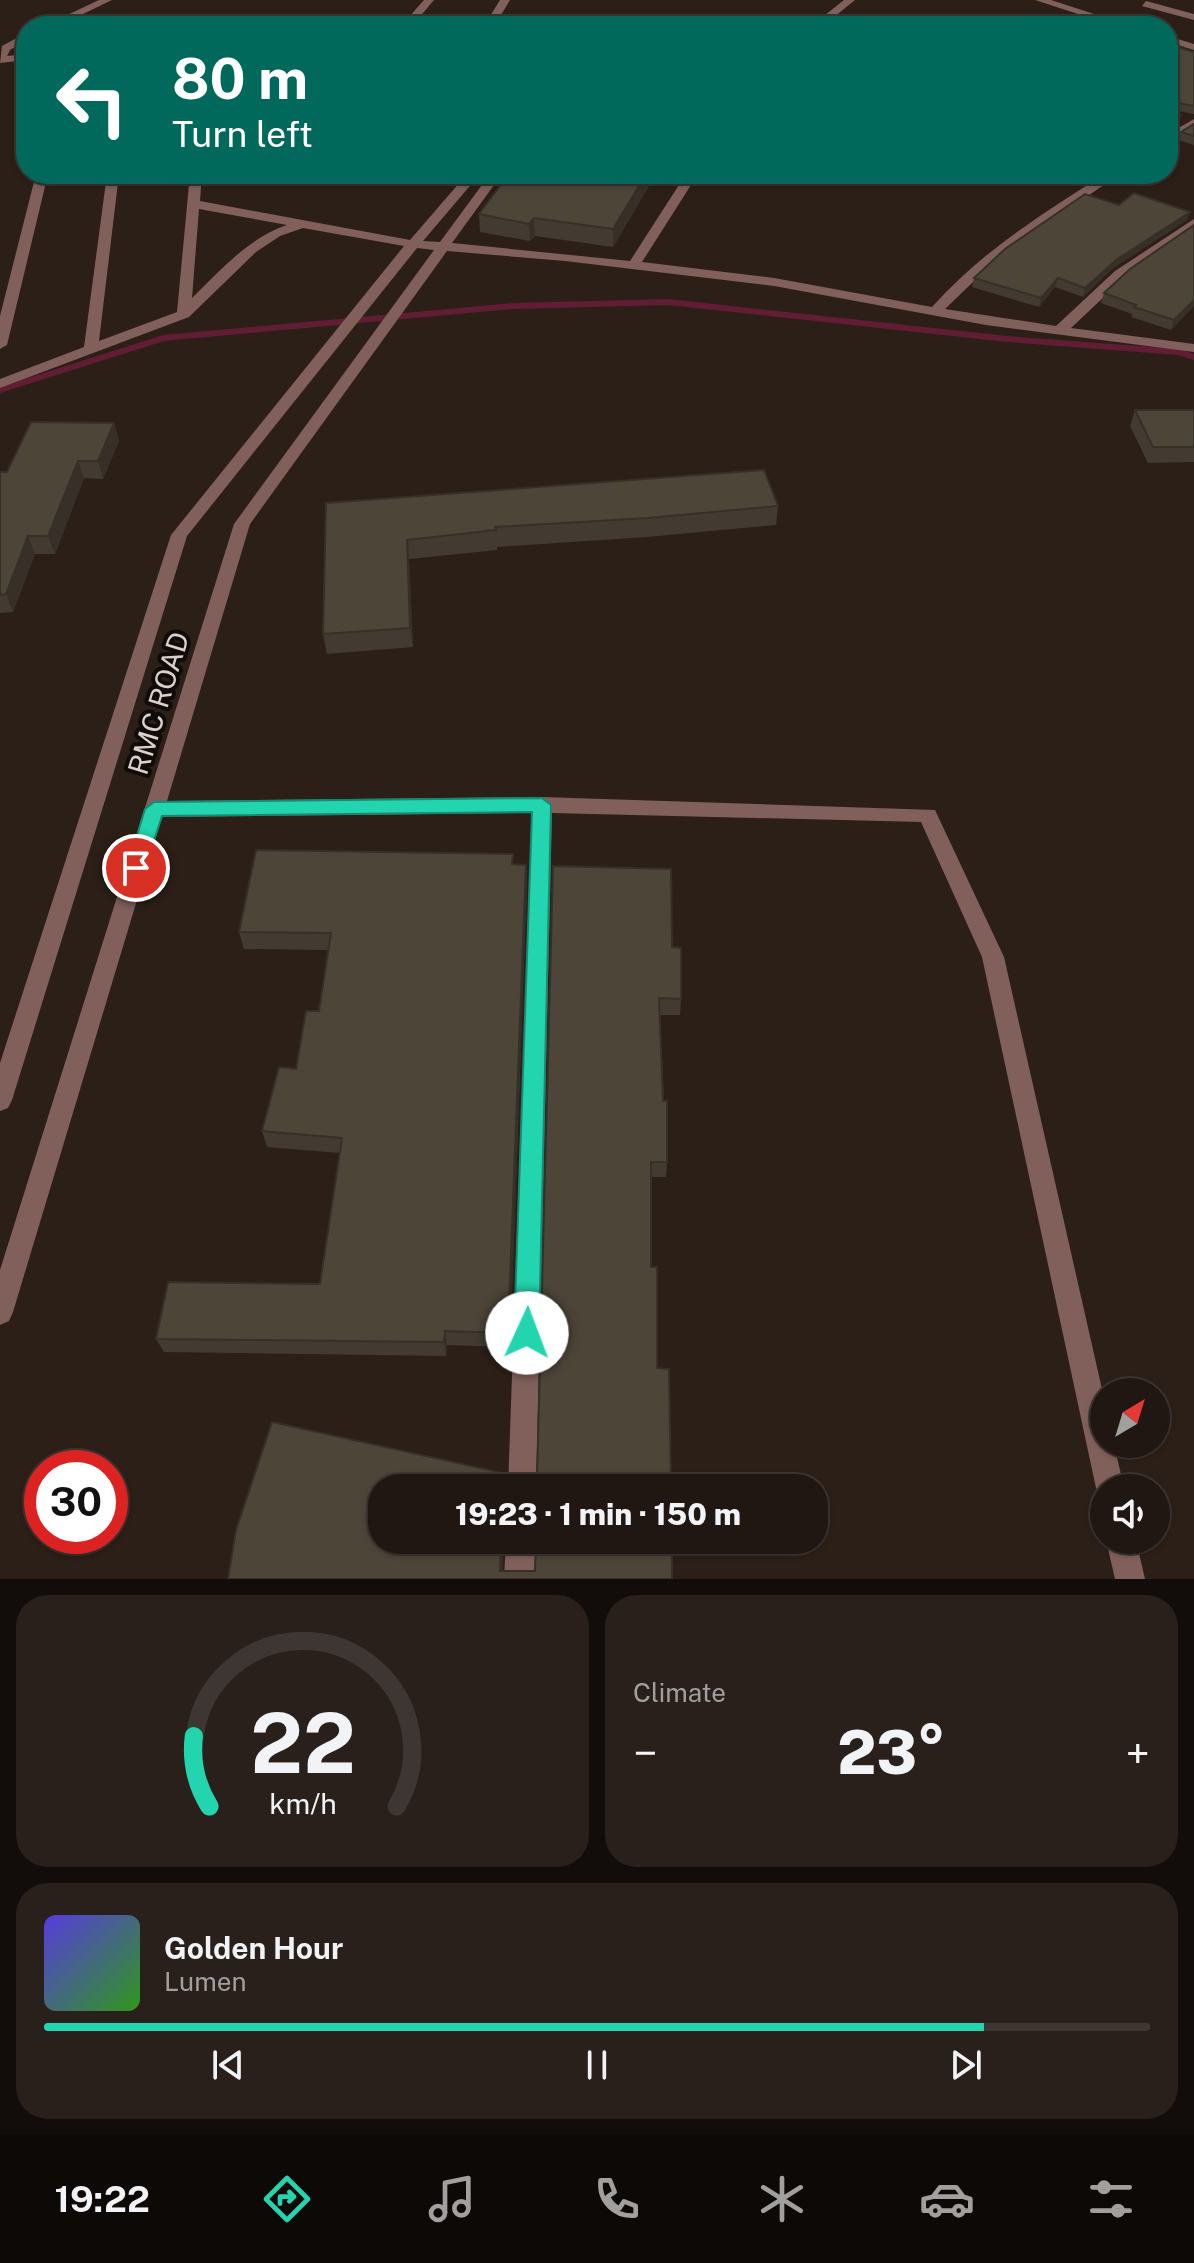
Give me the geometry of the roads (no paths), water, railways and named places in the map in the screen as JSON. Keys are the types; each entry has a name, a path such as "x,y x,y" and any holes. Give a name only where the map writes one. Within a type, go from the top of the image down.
{"street":[{"path":"71,16 107,0"},
{"path":"415,16 429,0"},
{"path":"830,16 850,0"},
{"path":"1040,0 1093,16"},
{"path":"1146,4 1194,17"},
{"path":"0,60 6,48 16,42"},
{"path":"1181,118 1194,122"},
{"path":"0,345 40,184"},
{"path":"91,351 112,184"},
{"path":"184,314 196,184"},
{"name":"RMC ROAD","path":"0,1100 179,535 413,244 465,184"},
{"name":"RMC ROAD","path":"0,1312 242,524 489,184"},
{"path":"634,265 686,184"},
{"path":"936,311 963,277 1000,248 1099,184"},
{"path":"195,204 413,244 774,282 936,311 1194,348"},
{"path":"1060,330 1120,274 1194,223"},
{"path":"0,384 184,314 251,249 275,233 302,224"},
{"path":"522,1474 542,805"},
{"path":"154,809 542,805 928,815 993,957 1107,1474"},
{"path":"519,1579 520,1554"},
{"path":"1124,1554 1130,1579"}],"waterway":[{"path":"0,390 163,338 514,306 668,302 1007,339 1179,352 1194,357"}]}
